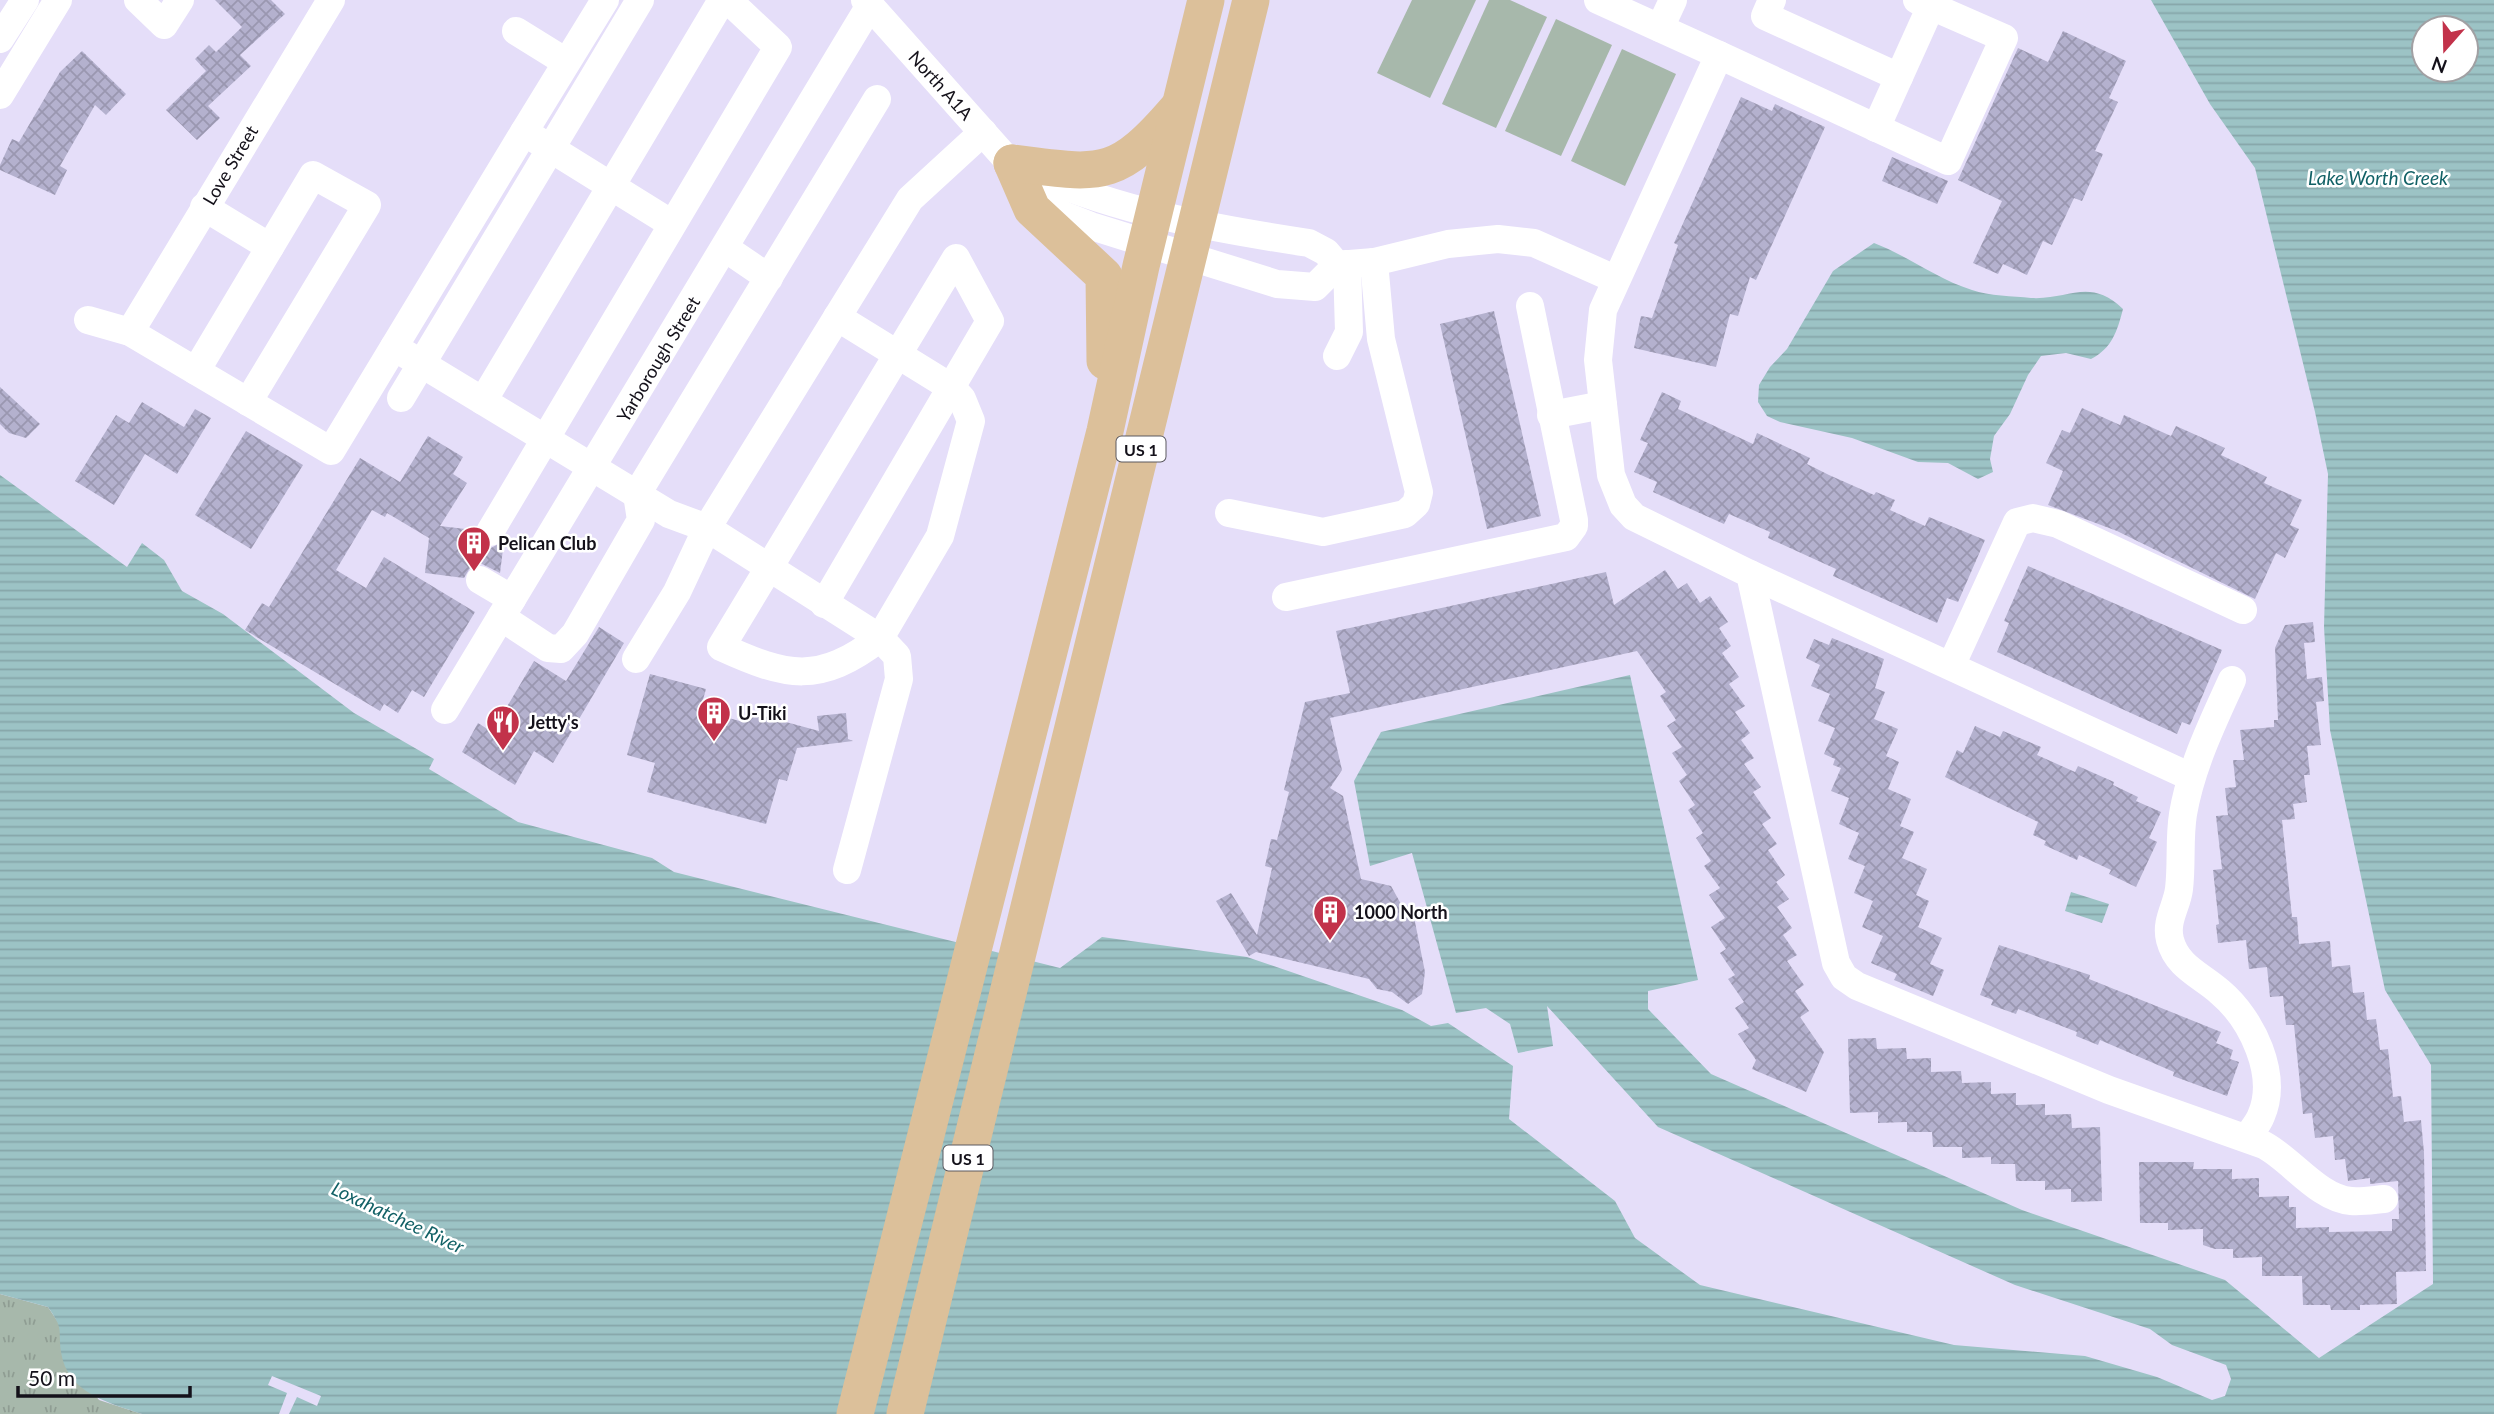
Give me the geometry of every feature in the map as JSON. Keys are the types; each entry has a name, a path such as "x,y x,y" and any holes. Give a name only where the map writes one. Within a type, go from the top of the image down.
{"main road":[{"name":"US 1","path":"855,1414 1105,431 1206,0"},
{"name":"US 1","path":"905,1414 1251,0"},
{"path":"1012,163 1074,171 1109,168 1143,147 1180,106"},
{"path":"1012,163 1032,209 1104,276 1105,431"}],"street":[{"path":"0,39 25,0"},
{"path":"0,95 58,0"},
{"path":"138,0 164,25 180,0"},
{"name":"Love Street","path":"131,332 331,0"},
{"path":"88,320 131,332 331,451 606,0"},
{"path":"401,398 640,0"},
{"path":"484,401 722,0"},
{"path":"490,533 778,47 728,0"},
{"path":"1598,0 1719,55 1876,128 1948,161 2004,38 1924,3 1899,77 1876,128"},
{"path":"1660,28 1673,0"},
{"path":"1772,0 1765,16 1899,77"},
{"name":"North A1A","path":"864,2 1012,163 1151,227 1192,240"},
{"name":"Yarborough Street","path":"445,710 460,671 507,608 726,248 864,2"},
{"path":"516,31 566,62"},
{"path":"1719,55 1603,310 1598,343 1603,405 1611,475 1623,505 1647,526 2191,777"},
{"path":"480,580 548,648 561,649 575,634 641,520 637,494 877,99"},
{"path":"524,132 672,224"},
{"path":"636,659 677,592 707,528 910,199 983,132"},
{"path":"196,371 313,175 367,205 248,402"},
{"path":"204,207 270,247"},
{"path":"1192,240 1278,284 1315,287 1353,264 1448,244 1516,240 1551,249 1615,279"},
{"path":"1192,240 1310,243 1353,264 1381,339 1419,492 1416,504 1405,514 1323,532 1229,513"},
{"path":"726,248 769,278"},
{"path":"824,604 951,388 990,321 956,258 898,355 721,647 756,663 796,672 825,670 852,659 880,638 940,536 971,421 962,399 951,388 898,355 837,317"},
{"path":"1337,356 1349,332 1353,264"},
{"path":"1286,597 1566,537 1574,526 1574,520 1530,306"},
{"path":"394,347 669,514 707,528 880,638 897,656 899,679 847,870"},
{"path":"1551,415 1603,405"},
{"path":"1951,666 2017,522 2033,518 2058,524 2243,610"},
{"path":"1750,574 1836,962 1844,977 1857,986 1973,1036 2109,1090 2247,1138 2280,1154 2328,1193 2349,1201 2384,1199"},
{"path":"2232,680 2191,777 2183,816 2179,891 2169,922 2169,938 2175,954 2186,967 2232,1003 2250,1030 2260,1052 2265,1102 2261,1118 2247,1138"}],"green space":[{"path":"1412,0 1476,0 1430,98 1377,73"},
{"path":"1489,0 1510,0 1547,17 1496,128 1442,104"},
{"path":"1556,19 1612,45 1561,156 1505,131"},
{"path":"1622,49 1676,74 1625,186 1571,161"},
{"path":"0,1294 48,1307 62,1328 61,1351 99,1400 142,1414 0,1414"}],"water":[{"path":"2151,0 2494,0 2494,1414 142,1414 91,1394 72,1377 61,1352 58,1325 48,1307 0,1294 0,475 127,567 142,543 164,560 182,591 223,614 354,713 434,759 429,769 518,822 652,858 674,872 1060,968 1102,937 1247,957 1402,1010 1431,1026 1448,1023 1513,1066 1509,1119 1615,1201 1635,1238 1700,1285 1954,1345 2085,1356 2157,1377 2212,1400 2225,1396 2231,1379 2226,1365 2172,1345 2150,1329 2015,1285 1658,1127 1547,1006 1553,1046 1518,1053 1510,1024 1486,1008 1456,1013 1412,853 1370,866 1354,781 1381,732 1630,675 1698,980 1648,991 1648,1009 1711,1074 2022,1210 2225,1280 2319,1358 2433,1284 2431,1065 2385,990 2330,730 2324,627 2328,474 2255,168 2210,104"},
{"path":"1874,243 1947,280 1979,292 2045,298 2089,292 2111,299 2123,309 2113,338 2098,355 2091,359 2066,353 2041,356 2028,375 2010,414 1994,436 1990,459 1993,472 1978,479 1948,463 1918,462 1852,438 1780,422 1767,416 1758,402 1759,385 1770,367 1787,349 1833,271"},
{"path":"2071,892 2109,904 2102,923 2065,911"}],"pier":[{"path":"272,1376 321,1396 317,1406 297,1397 289,1414 279,1414 287,1393 268,1385"}],"building":[{"path":"215,0 271,0 285,14 240,55 251,66 208,106 220,118 197,140 166,110 206,71 195,59 209,45 216,52 242,27"},
{"path":"2063,31 2126,61 2109,98 2118,102 2095,151 2103,154 2082,201 2074,198 2052,245 2043,241 2027,275 2003,264 1998,274 1973,263 2002,201 1958,180 2018,48 2048,62"},
{"path":"82,51 126,94 106,115 95,105 60,166 67,170 55,195 0,170 0,165 12,139 19,142 60,72"},
{"path":"1741,97 1772,111 1775,104 1825,127 1756,280 1750,277 1738,316 1730,314 1716,367 1634,348 1641,316 1652,318 1678,245 1674,243"},
{"path":"1892,157 1948,181 1937,204 1882,181"},
{"path":"1494,311 1541,516 1487,529 1440,324"},
{"path":"0,387 40,424 26,438 9,433 0,424"},
{"path":"1662,392 1681,401 1678,409 1753,444 1757,433 1810,458 1807,464 1829,475 1874,495 1876,492 1895,500 1890,510 1925,526 1929,517 1985,540 1958,602 1947,598 1937,623 1833,576 1836,569 1768,538 1770,532 1729,514 1724,524 1653,492 1657,482 1634,472 1648,443 1640,440"},
{"path":"142,402 184,427 195,409 211,418 177,474 145,454 114,505 75,481 116,415 129,423"},
{"path":"2082,408 2120,425 2124,415 2171,436 2176,426 2225,448 2221,455 2267,477 2264,483 2302,500 2290,525 2299,529 2285,558 2276,553 2255,599 2117,531 2048,505 2063,471 2046,463 2062,430 2070,433"},
{"path":"246,431 303,465 251,549 195,515"},
{"name":"Pelican Club","path":"428,436 463,457 453,474 467,483 440,526 474,530 476,541 489,549 504,541 500,573 480,563 471,566 464,578 425,573 429,538 387,513 385,517 372,510 336,570 366,588 384,557 475,612 424,697 412,690 398,713 384,704 380,711 245,630 262,603 269,607 360,458 400,482"},
{"path":"2028,566 2222,650 2190,725 2182,722 2177,734 1997,652 2009,623 2004,621"},
{"path":"1665,570 1678,589 1687,583 1700,603 1710,596 1728,622 1719,628 1731,646 1722,653 1739,677 1729,684 1745,706 1735,712 1750,733 1741,740 1754,758 1744,764 1761,787 1753,792 1771,818 1762,824 1777,844 1768,850 1785,875 1776,882 1789,899 1777,907 1792,928 1783,935 1797,955 1787,961 1804,985 1795,991 1809,1011 1800,1017 1824,1052 1806,1092 1752,1069 1756,1060 1738,1034 1749,1028 1735,1008 1744,1002 1728,979 1735,975 1720,953 1726,949 1711,927 1725,918 1709,895 1720,888 1704,866 1711,861 1696,838 1703,833 1688,810 1695,805 1679,781 1687,775 1672,753 1682,747 1667,726 1676,720 1660,696 1666,692 1637,651 1330,718 1342,770 1330,788 1343,796 1361,879 1391,886 1401,904 1412,907 1425,972 1422,994 1408,1004 1392,992 1377,989 1369,979 1256,952 1249,956 1216,901 1231,893 1257,935 1272,868 1265,866 1271,839 1277,840 1289,792 1284,790 1305,702 1350,693 1336,631 1606,572 1614,605"},
{"path":"2313,622 2315,642 2304,643 2307,679 2322,677 2324,701 2316,702 2321,745 2307,746 2310,775 2304,775 2307,802 2293,804 2295,819 2282,820 2292,917 2297,917 2299,944 2330,941 2332,967 2350,965 2353,993 2364,992 2367,1020 2376,1019 2380,1050 2388,1049 2393,1097 2401,1096 2404,1122 2421,1120 2424,1153 2426,1271 2396,1272 2397,1304 2360,1305 2360,1310 2331,1310 2330,1305 2303,1305 2302,1276 2262,1276 2262,1257 2233,1258 2233,1249 2215,1249 2203,1245 2203,1229 2168,1230 2168,1223 2140,1223 2139,1162 2194,1162 2193,1169 2232,1169 2232,1179 2259,1178 2259,1197 2289,1196 2289,1207 2296,1207 2296,1228 2329,1227 2329,1232 2392,1231 2392,1219 2399,1219 2398,1181 2370,1184 2370,1178 2348,1181 2345,1159 2335,1160 2333,1136 2315,1138 2312,1113 2303,1114 2294,1025 2286,1025 2283,996 2270,997 2267,967 2249,969 2246,940 2218,943 2216,925 2219,924 2213,870 2222,869 2216,816 2228,815 2225,788 2236,787 2233,760 2244,760 2240,730 2274,727 2274,720 2278,720 2275,648 2285,625"},
{"path":"599,627 624,643 553,763 534,751 515,785 462,752 478,723 492,732 534,661 566,681"},
{"path":"1832,638 1884,659 1875,688 1885,692 1874,719 1898,729 1886,756 1899,762 1888,789 1911,799 1900,826 1914,832 1902,858 1927,869 1916,895 1929,901 1918,927 1942,938 1930,964 1944,970 1933,996 1894,980 1897,974 1871,963 1883,936 1862,927 1873,901 1854,893 1865,866 1848,859 1859,833 1839,824 1849,798 1831,791 1841,768 1833,765 1835,759 1824,754 1835,728 1818,721 1830,694 1811,686 1820,665 1806,658 1814,639 1829,645"},
{"name":"U-Tiki","path":"650,674 706,689 700,710 743,722 746,711 819,731 817,716 846,713 848,739 853,741 797,748 787,781 779,779 766,824 647,792 655,763 627,755"},
{"path":"1975,726 2000,737 2003,731 2041,747 2037,755 2075,772 2078,766 2114,782 2113,785 2138,797 2136,801 2161,812 2149,838 2157,842 2136,887 2109,874 2111,870 2079,855 2077,860 2044,845 2046,841 2033,835 2038,822 1945,777 1957,750 1963,753"},
{"path":"1999,945 2090,975 2089,979 2221,1032 2216,1043 2233,1050 2230,1059 2239,1062 2227,1096 2173,1076 2174,1072 2100,1040 2098,1045 2076,1036 2077,1032 2018,1009 2016,1014 1991,1005 1993,1000 1980,995"},
{"path":"1876,1038 1877,1049 1906,1048 1907,1059 1931,1058 1931,1072 1961,1071 1962,1083 1991,1082 1991,1094 2016,1093 2016,1105 2045,1104 2045,1115 2071,1114 2072,1128 2100,1127 2102,1201 2071,1202 2071,1189 2045,1190 2045,1181 2016,1181 2015,1164 1991,1164 1991,1157 1962,1158 1962,1147 1933,1147 1932,1132 1907,1132 1907,1122 1878,1123 1878,1112 1850,1113 1848,1039"}],"place":[{"name":"Pelican Club","path":"474,573"},
{"name":"U-Tiki","path":"714,743"},
{"name":"Jetty's","path":"503,752"},
{"name":"1000 North","path":"1330,942"}],"water label":[{"name":"Lake Worth Creek","path":"2378,177"},
{"name":"Loxahatchee River","path":"398,1217"}]}
